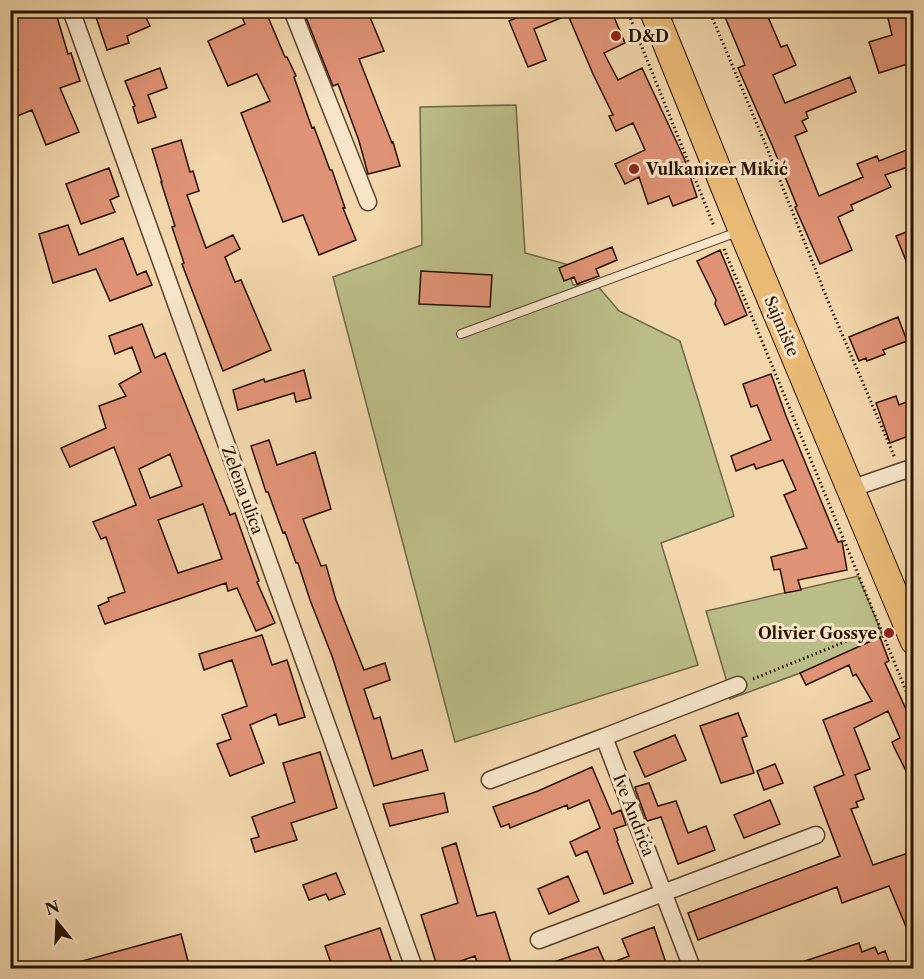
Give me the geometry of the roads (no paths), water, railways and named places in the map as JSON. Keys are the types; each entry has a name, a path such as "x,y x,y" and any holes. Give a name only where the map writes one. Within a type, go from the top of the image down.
{"main road":[{"name":"Sajmište","path":"653,10 731,235 850,489 914,641"}],"street":[{"name":"Zelena ulica","path":"72,10 414,969"},
{"path":"292,10 368,202"},
{"path":"850,489 908,469"},
{"path":"490,780 738,685"},
{"name":"Ive Andrića","path":"604,737 692,969"},
{"path":"539,940 816,835"}],"lane":[{"path":"461,334 731,235"}],"place":[{"name":"D&D","path":"616,36"},
{"name":"Vulkanizer Mikić","path":"634,169"},
{"name":"Olivier Gossye","path":"889,633"}]}
